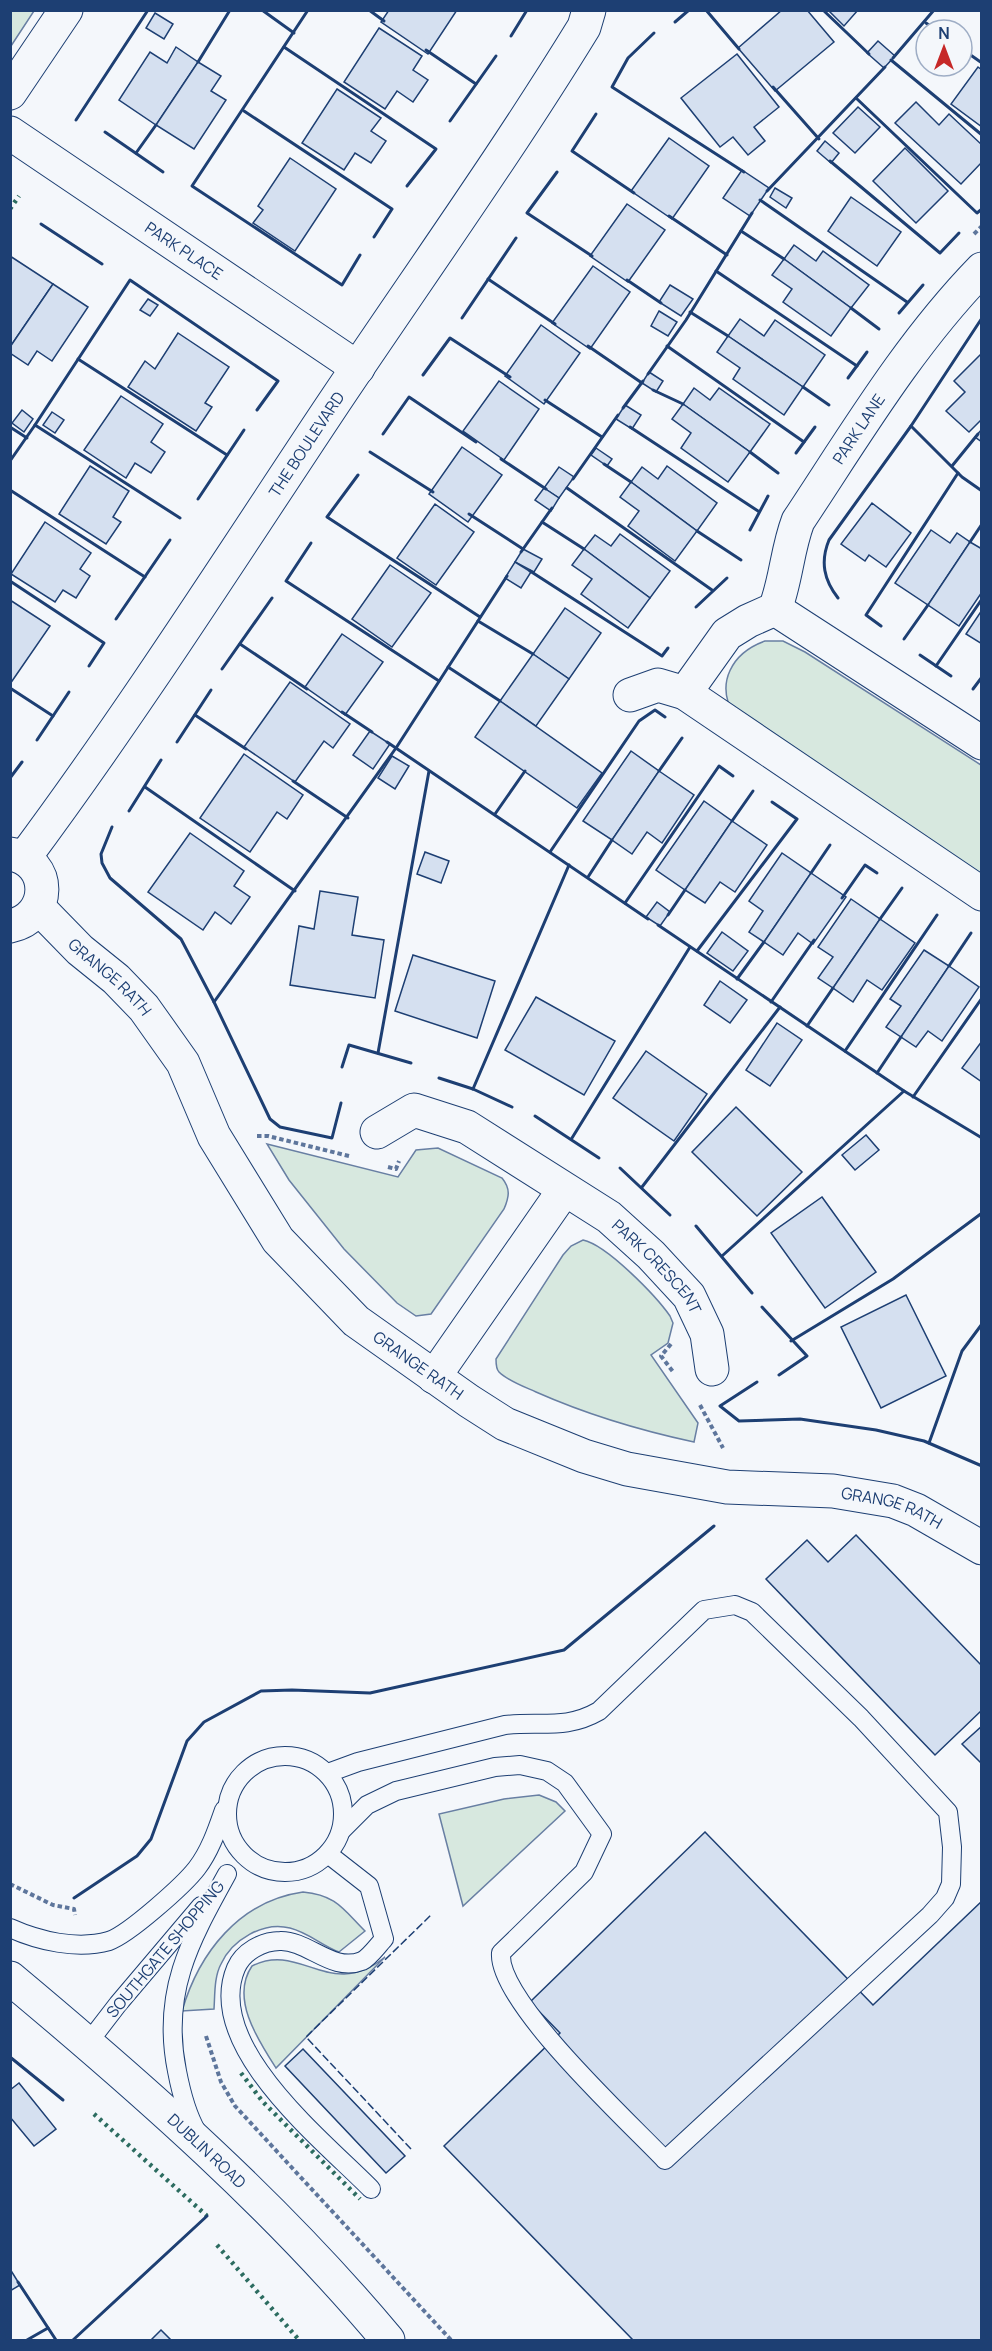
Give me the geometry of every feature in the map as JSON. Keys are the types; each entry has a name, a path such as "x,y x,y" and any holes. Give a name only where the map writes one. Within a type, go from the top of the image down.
{"street":[{"path":"10,93 66,10"},
{"name":"THE BOULEVARD","path":"17,856 78,786 518,134 592,16"},
{"name":"PARK PLACE","path":"10,133 358,368"},
{"name":"PARK LANE","path":"775,609 780,595 789,545 798,521 894,376 952,300 981,269"},
{"path":"684,693 727,634 748,621 775,609 981,743"},
{"path":"630,695 658,685 684,693 981,894"},
{"path":"10,926 23,923 39,908 43,885 40,874 17,856"},
{"name":"GRANGE RATH","path":"39,908 80,950 116,978 144,1008 183,1064 214,1136 278,1240 356,1321 434,1377 505,1424 616,1466 727,1488 833,1491 883,1499 915,1510 981,1548"},
{"name":"PARK CRESCENT","path":"377,1132 414,1110 467,1126 609,1217 651,1255 689,1296 707,1334 712,1369"},
{"path":"434,1377 564,1190"},
{"name":"DUBLIN ROAD","path":"10,1978 88,2043 209,2153 299,2240 388,2340"}],"lane":[{"path":"328,1773 358,1762 505,1725 526,1722 564,1724 580,1720 599,1711 704,1610 735,1605 752,1612 794,1652 861,1718 948,1812 952,1847 951,1884 945,1898 930,1915 665,2160 528,2014 503,1973 500,1963 501,1953 584,1872 602,1834 565,1784 547,1771 520,1765 495,1767 396,1791 367,1805 340,1831"},
{"path":"10,1928 34,1939 79,1943 109,1941 129,1929 196,1868 214,1837 230,1793 243,1773 265,1759 281,1755 304,1758 328,1773 341,1794 344,1818 337,1845 316,1865 286,1874 259,1867 244,1856 231,1839 226,1815 230,1793"},
{"path":"328,1854 369,1886 384,1939 363,1960 349,1963 334,1962 281,1941 264,1943 248,1952 237,1965 232,1979 231,2002 243,2043 266,2084 371,2189"},
{"name":"SOUTHGATE SHOPPING","path":"88,2043 125,1994 244,1856"},
{"path":"209,2153 189,2119 180,2086 171,2034 172,2008 186,1953 227,1874"}],"path":[{"path":"677,1338 661,1356 682,1382"},
{"path":"696,1400 725,1452 713,1450"},
{"path":"10,1884 53,1905 74,1909 76,1926"},
{"path":"203,2025 221,2082 235,2106 451,2340"}],"shaded area":[{"path":"10,11 34,11 11,46"},
{"path":"765,641 783,641 805,652 981,765 981,874 963,866 734,715 726,692 730,671 744,653"},
{"path":"267,1144 398,1177 416,1150 438,1148 502,1178 508,1189 508,1197 504,1209 431,1314 416,1316 397,1303 344,1249 289,1180"},
{"path":"583,1240 605,1251 617,1261 643,1284 670,1316 673,1323 668,1343 651,1355 698,1423 694,1442 594,1415 517,1384 498,1371 496,1359 563,1255 571,1246"},
{"path":"539,1795 556,1802 565,1811 463,1906 439,1814 504,1799"},
{"path":"303,1892 324,1896 338,1904 365,1931 339,1952 290,1928 269,1927 259,1930 241,1940 226,1955 216,1980 214,2009 182,2011 199,1969 225,1933 259,1906 280,1897"},
{"path":"385,1957 276,2068 255,2032 245,2005 246,1978 252,1966 270,1960 286,1960 332,1973 348,1974 366,1969"}],"building":[{"path":"389,10 457,10 428,54 381,22"},
{"path":"782,10 807,10 834,42 775,91 738,48"},
{"path":"828,10 858,10 844,26"},
{"path":"155,13 173,24 164,39 146,28"},
{"path":"379,28 422,56 413,70 428,80 413,102 397,91 385,109 344,82"},
{"path":"878,41 895,56 884,68 867,53"},
{"path":"176,47 198,62 156,125 119,100 150,52 167,63"},
{"path":"737,54 779,107 754,127 765,141 748,155 733,137 720,147 681,98"},
{"path":"198,62 221,76 211,91 226,100 194,149 156,125"},
{"path":"978,67 982,70 982,127 951,104 970,78 974,78 974,72"},
{"path":"337,89 381,118 371,131 386,141 371,163 355,153 344,170 302,143"},
{"path":"916,102 939,125 949,114 982,145 982,162 961,184 895,123"},
{"path":"858,107 880,127 855,153 833,133"},
{"path":"669,138 709,166 672,219 631,191"},
{"path":"825,141 839,153 831,163 817,151"},
{"path":"905,148 948,191 916,223 873,181"},
{"path":"290,158 336,189 295,251 253,223 263,210 258,206"},
{"path":"742,170 769,188 750,216 723,198"},
{"path":"775,188 792,198 786,208 770,197"},
{"path":"851,197 901,232 877,266 828,231"},
{"path":"627,204 665,230 628,282 590,256"},
{"path":"794,245 816,261 823,251 869,285 851,308 784,259"},
{"path":"10,256 53,284 10,347"},
{"path":"784,259 851,308 831,336 783,302 792,289 772,275"},
{"path":"593,266 630,292 590,349 552,323"},
{"path":"53,284 88,307 52,361 37,351 28,365 10,353 10,347"},
{"path":"670,285 693,299 681,316 659,302"},
{"path":"148,299 158,305 150,316 140,310"},
{"path":"659,311 677,322 668,336 651,326"},
{"path":"740,319 764,336 775,320 825,355 803,387 728,336"},
{"path":"541,325 580,353 544,404 505,376"},
{"path":"178,333 229,367 205,403 212,407 196,431 128,387 145,361 155,369"},
{"path":"728,336 803,387 784,415 733,379 740,368 717,352"},
{"path":"982,353 982,419 969,432 946,411 965,392 954,381"},
{"path":"649,372 663,381 656,392 642,383"},
{"path":"499,381 539,409 504,460 463,431"},
{"path":"694,388 710,400 719,388 770,424 750,452 683,404"},
{"path":"121,396 163,424 151,442 165,452 151,473 135,463 126,478 84,450"},
{"path":"683,404 750,452 728,482 681,448 691,433 672,419"},
{"path":"625,405 641,415 632,429 616,419"},
{"path":"22,410 33,419 24,432 12,423"},
{"path":"52,412 64,420 55,433 43,425"},
{"path":"982,429 982,442 975,437"},
{"path":"462,447 502,475 468,522 429,494"},
{"path":"596,448 612,459 607,466 591,455"},
{"path":"90,466 129,491 113,517 121,522 106,544 59,514"},
{"path":"667,466 717,503 697,531 631,482 642,467 658,479"},
{"path":"559,467 574,477 559,498 544,488"},
{"path":"631,482 697,531 675,561 628,526 639,511 620,497"},
{"path":"544,488 559,498 551,511 535,500"},
{"path":"872,503 911,533 886,567 869,555 865,561 841,544"},
{"path":"435,504 474,532 436,585 397,558"},
{"path":"45,522 91,553 80,569 90,576 76,598 63,590 55,602 11,574"},
{"path":"931,530 950,543 957,533 970,542 928,605 895,583"},
{"path":"620,534 670,571 650,598 584,549 595,535 611,546"},
{"path":"970,542 982,549 982,592 959,626 928,605"},
{"path":"523,549 542,559 534,572 515,562"},
{"path":"584,549 650,598 628,628 581,594 592,579 572,565"},
{"path":"515,562 531,572 521,588 505,578"},
{"path":"390,565 431,593 392,647 352,619"},
{"path":"10,600 50,626 10,684"},
{"path":"565,608 601,633 569,679 533,654"},
{"path":"982,610 982,644 966,634"},
{"path":"342,634 383,662 345,715 305,687"},
{"path":"533,654 569,679 536,726 500,701"},
{"path":"290,682 350,724 333,748 324,741 295,782 244,747"},
{"path":"500,701 602,773 577,808 475,737"},
{"path":"370,731 390,744 373,769 353,755"},
{"path":"631,751 659,771 612,840 583,821"},
{"path":"244,754 303,795 287,819 277,812 250,852 200,818"},
{"path":"392,756 409,766 395,789 378,778"},
{"path":"659,771 694,795 662,843 647,832 632,854 612,840"},
{"path":"704,801 732,821 685,890 656,870"},
{"path":"732,821 767,845 735,892 720,882 705,903 685,890"},
{"path":"190,833 244,871 234,886 250,897 231,924 215,912 203,930 148,892"},
{"path":"425,852 449,861 441,883 417,874"},
{"path":"782,853 811,873 764,942 749,932 763,911 749,901"},
{"path":"811,873 846,897 813,944 798,933 783,955 764,942"},
{"path":"320,891 358,897 352,935 384,940 375,998 290,985 299,926 314,929"},
{"path":"851,899 880,919 833,988 818,978 833,957 818,947"},
{"path":"657,902 670,912 660,926 646,917"},
{"path":"880,919 915,943 882,990 867,980 853,1002 833,988"},
{"path":"722,932 748,951 733,971 707,953"},
{"path":"924,950 949,966 901,1037 886,1027 901,1006 890,999"},
{"path":"413,955 495,981 477,1038 395,1011"},
{"path":"949,966 979,987 942,1041 928,1031 916,1047 901,1037"},
{"path":"720,981 747,1000 730,1023 704,1005"},
{"path":"536,997 615,1041 584,1095 505,1050"},
{"path":"777,1023 802,1040 770,1086 746,1070"},
{"path":"982,1041 982,1082 962,1068"},
{"path":"646,1051 707,1094 674,1141 613,1098"},
{"path":"736,1107 802,1172 757,1216 692,1152"},
{"path":"866,1135 879,1150 855,1170 842,1155"},
{"path":"822,1197 876,1272 825,1308 771,1233"},
{"path":"906,1295 946,1376 881,1408 841,1327"},
{"path":"856,1535 982,1666 982,1710 935,1755 766,1579 807,1540 828,1562"},
{"path":"982,1726 982,1764 962,1744"},
{"path":"705,1832 873,2005 982,1901 982,2340 633,2340 444,2146 560,2033 530,2002"},
{"path":"303,2049 405,2156 386,2173 285,2066"},
{"path":"19,2083 56,2129 34,2146 10,2117 10,2090"},
{"path":"10,2269 20,2285 10,2291"},
{"path":"161,2330 171,2340 151,2340"}],"hedge":[{"path":"10,209 19,196"},
{"path":"241,2073 263,2102 360,2199"},
{"path":"94,2114 207,2216"},
{"path":"217,2245 299,2340"}],"fence":[{"path":"411,2149 306,2037 431,1915"}],"wall":[{"path":"76,120 148,10"},
{"path":"198,62 230,10"},
{"path":"262,10 294,33"},
{"path":"308,10 192,186 342,285 360,255"},
{"path":"369,10 384,21"},
{"path":"511,36 527,10"},
{"path":"675,22 689,10"},
{"path":"706,10 739,49"},
{"path":"823,10 869,54"},
{"path":"893,58 934,10"},
{"path":"654,33 628,58 612,87 744,172"},
{"path":"284,47 436,149 407,186"},
{"path":"426,50 476,84"},
{"path":"450,121 496,56"},
{"path":"974,57 982,63"},
{"path":"891,60 982,135"},
{"path":"767,191 885,67"},
{"path":"773,87 819,139"},
{"path":"856,98 977,213 982,209"},
{"path":"244,111 392,209 374,237"},
{"path":"596,114 572,151 634,193"},
{"path":"136,153 156,125"},
{"path":"105,132 163,172"},
{"path":"830,161 940,253 959,233"},
{"path":"557,172 527,213 592,256"},
{"path":"760,200 907,302"},
{"path":"648,374 686,320 752,213"},
{"path":"669,216 727,255"},
{"path":"41,224 102,264"},
{"path":"741,231 784,259"},
{"path":"462,318 516,238"},
{"path":"716,271 857,366"},
{"path":"488,279 555,324"},
{"path":"35,425 130,280 278,381 257,410"},
{"path":"627,280 661,303"},
{"path":"899,313 923,285"},
{"path":"851,308 879,329"},
{"path":"690,312 728,336"},
{"path":"982,318 911,426 962,477 982,491"},
{"path":"423,375 450,338 510,377"},
{"path":"588,346 642,383"},
{"path":"667,346 804,442"},
{"path":"848,378 867,352"},
{"path":"78,359 227,455"},
{"path":"623,408 643,381"},
{"path":"803,387 829,405"},
{"path":"653,390 683,404"},
{"path":"383,434 409,397 476,442"},
{"path":"545,400 602,437"},
{"path":"573,479 618,415"},
{"path":"10,461 35,425 180,518"},
{"path":"838,598 829,584 825,570 824,563 829,540 911,426"},
{"path":"10,427 27,438"},
{"path":"630,427 758,511"},
{"path":"796,453 815,427"},
{"path":"198,499 244,430"},
{"path":"952,466 978,434"},
{"path":"370,452 433,492"},
{"path":"750,452 778,473"},
{"path":"501,459 546,489"},
{"path":"604,464 631,482"},
{"path":"881,626 866,615 958,473"},
{"path":"358,475 327,517 480,617"},
{"path":"567,488 712,590"},
{"path":"10,490 145,577"},
{"path":"750,530 768,496"},
{"path":"521,552 552,508"},
{"path":"469,514 523,549"},
{"path":"542,522 584,549"},
{"path":"970,542 982,524"},
{"path":"697,531 741,560"},
{"path":"116,619 170,540"},
{"path":"311,543 286,581 439,681"},
{"path":"530,571 662,656 668,648"},
{"path":"341,1103 332,1138 280,1127 270,1119 214,1002 396,748 507,576"},
{"path":"696,607 727,578"},
{"path":"10,581 104,643 89,666"},
{"path":"222,669 272,598"},
{"path":"936,666 982,599"},
{"path":"904,639 928,605"},
{"path":"478,621 533,654"},
{"path":"240,644 307,689"},
{"path":"920,655 951,676"},
{"path":"448,667 500,701"},
{"path":"973,689 982,677"},
{"path":"10,688 53,716"},
{"path":"177,742 211,690"},
{"path":"37,740 69,692"},
{"path":"550,852 639,721 655,710 665,717"},
{"path":"342,712 372,732"},
{"path":"195,715 246,749"},
{"path":"659,771 682,738"},
{"path":"387,742 648,919"},
{"path":"129,811 161,760"},
{"path":"10,778 22,762"},
{"path":"625,903 719,766 733,776"},
{"path":"378,1053 429,771"},
{"path":"495,814 525,771"},
{"path":"293,781 348,818"},
{"path":"145,787 295,891"},
{"path":"732,821 753,791"},
{"path":"697,951 797,819 772,802"},
{"path":"112,827 101,854 102,863 110,878 181,939 214,1002"},
{"path":"588,877 612,840"},
{"path":"811,873 830,845"},
{"path":"473,1089 569,865"},
{"path":"842,898 865,865 877,873"},
{"path":"880,919 902,888"},
{"path":"668,915 685,890"},
{"path":"845,1051 937,915"},
{"path":"658,925 904,1091 982,1138"},
{"path":"949,966 971,933"},
{"path":"771,1002 814,940"},
{"path":"737,979 764,942"},
{"path":"572,1138 690,947"},
{"path":"807,1026 833,988"},
{"path":"913,1097 982,998"},
{"path":"642,1187 780,1007"},
{"path":"877,1073 901,1037"},
{"path":"342,1067 349,1045 411,1063"},
{"path":"439,1078 473,1089 512,1107"},
{"path":"722,1256 904,1091"},
{"path":"535,1116 599,1158"},
{"path":"620,1168 670,1215"},
{"path":"791,1341 893,1279 982,1213"},
{"path":"696,1226 752,1293"},
{"path":"762,1307 807,1356 779,1375"},
{"path":"929,1443 962,1351 982,1324"},
{"path":"757,1382 720,1406 739,1421 800,1419 876,1430 924,1441 982,1466"},
{"path":"74,1898 137,1856 151,1839 187,1741 204,1722 261,1691 370,1693 564,1650 714,1526"},
{"path":"10,2057 63,2100"},
{"path":"73,2340 207,2216"},
{"path":"18,2282 56,2340"},
{"path":"27,2340 48,2328"}]}
